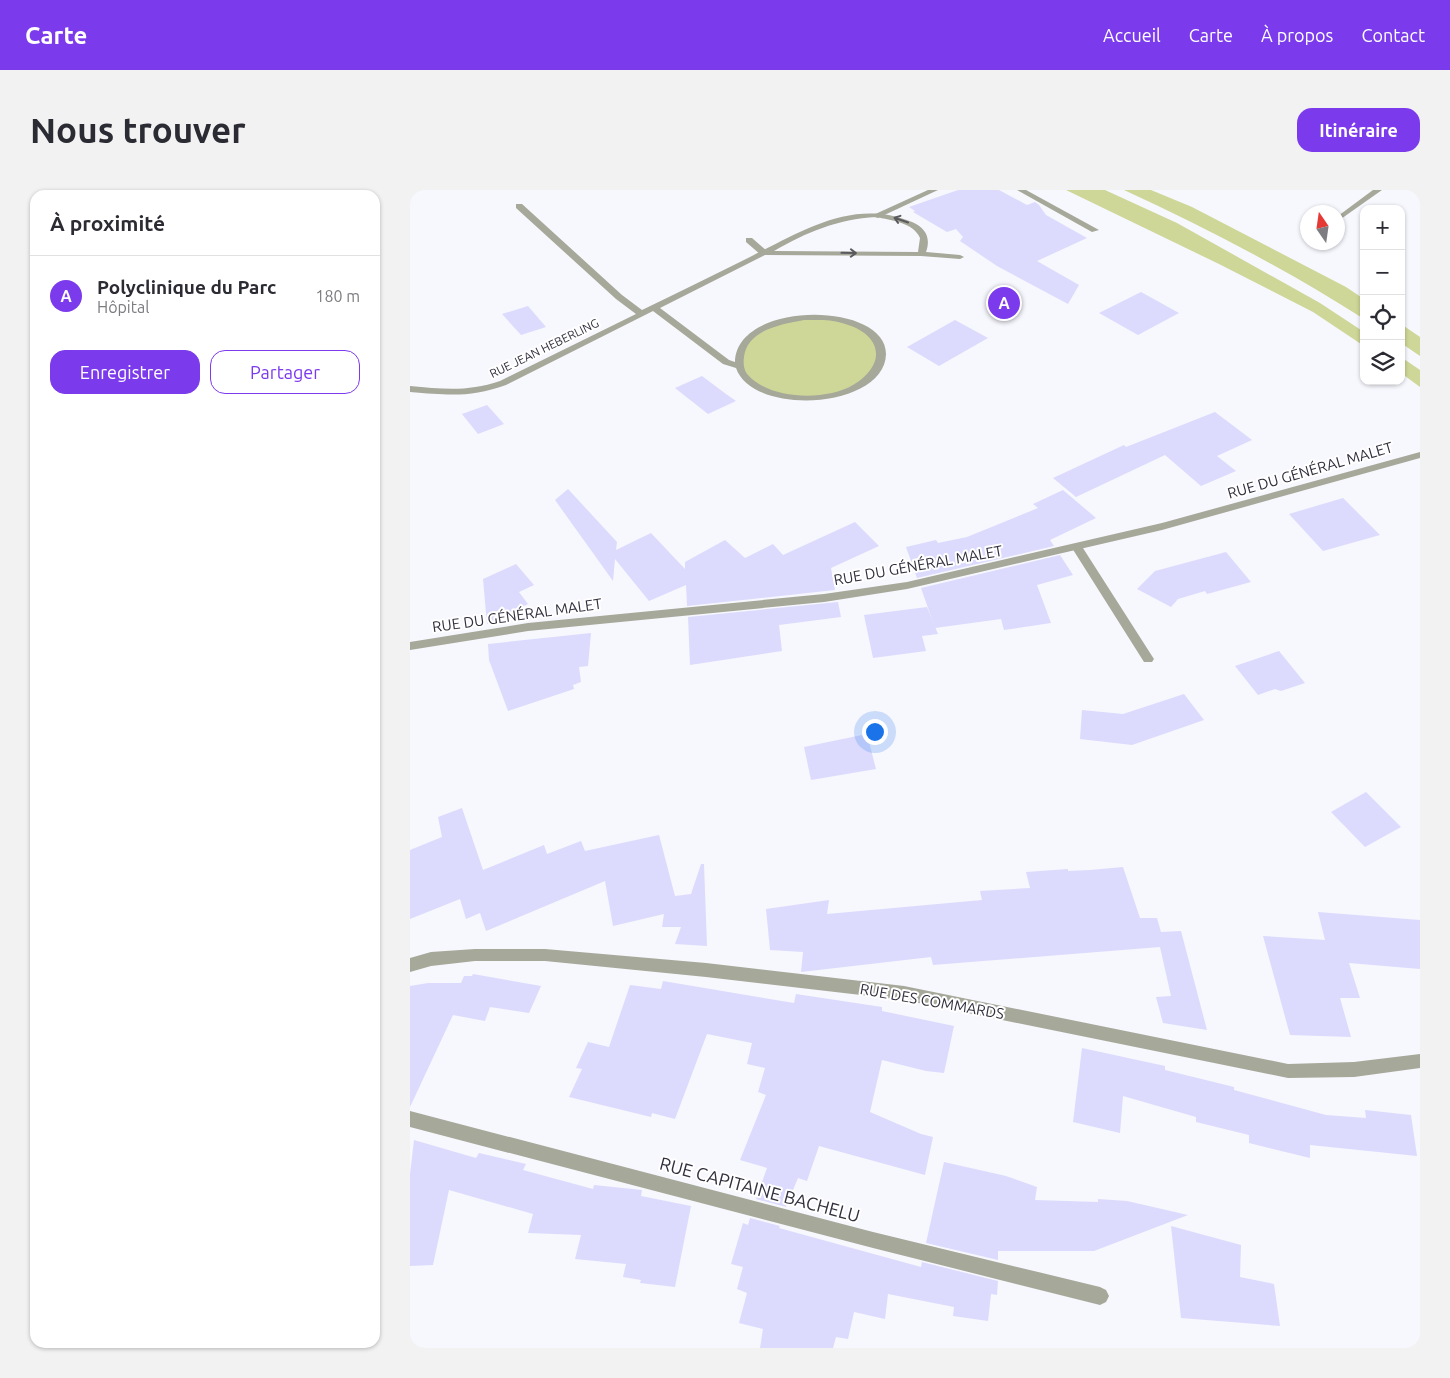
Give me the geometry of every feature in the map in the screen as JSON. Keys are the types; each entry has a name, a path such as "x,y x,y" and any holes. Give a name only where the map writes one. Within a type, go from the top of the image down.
{"street":[{"path":"875,216 934,190"},
{"path":"1021,190 1095,230"},
{"path":"1345,214 1378,190"},
{"path":"519,206 619,297 642,314"},
{"path":"875,216 902,220 920,229 926,241 921,254"},
{"name":"RUE JEAN HEBERLING","path":"410,389 460,393 483,390 503,383 764,253 794,235 827,221 875,216"},
{"path":"749,240 764,253 921,254 960,257"},
{"path":"654,308 726,362 739,366 746,379 761,389 781,396 805,399 830,396 852,390 869,380 880,367 883,354 878,340 866,330 848,321 827,317 804,317 782,321 769,326 748,340 739,352 739,366"},
{"name":"RUE DU GÉNÉRAL MALET","path":"410,646 522,627 760,605 883,590 986,570 1121,538 1420,455"},
{"path":"1077,548 1148,659"},
{"name":"RUE DES COMMARDS","path":"410,965 431,959 474,955 545,956 616,962 904,993 1288,1071 1339,1072 1387,1067 1420,1061"},
{"name":"RUE CAPITAINE BACHELU","path":"410,1119 873,1240 1100,1296"}],"green space":[{"path":"1066,190 1105,190 1177,223 1320,303 1360,329 1360,343 1313,312"},
{"path":"1124,190 1151,190 1192,207 1346,287 1360,296 1360,317 1246,250"},
{"path":"827,317 866,329 883,353 869,379 829,396 781,396 746,379 739,352 748,340 782,321"},
{"path":"1405,327 1420,337 1420,356 1405,346"},
{"path":"1405,360 1420,370 1420,387 1405,376"}],"building":[{"path":"958,190 999,190 1027,205 1035,202 1046,215 1087,238 1037,261 1079,285 1068,304 997,266 960,241 963,237 956,229 947,232 913,212 915,211 909,207"},
{"path":"1141,292 1179,313 1138,335 1099,313"},
{"path":"528,306 546,327 521,335 502,314"},
{"path":"955,320 988,338 939,366 907,347"},
{"path":"702,376 736,401 708,414 675,388"},
{"path":"487,405 504,424 478,434 462,414"},
{"path":"1215,412 1252,440 1217,456 1236,471 1201,486 1165,455 1076,497 1053,478 1124,445 1126,447"},
{"path":"568,489 617,542 616,550 651,533 685,569 685,562 725,540 745,558 773,544 783,555 855,522 879,546 831,568 835,590 687,606 686,585 649,601 615,559 613,581 555,500"},
{"path":"1063,490 1096,518 1050,540 1054,546 917,578 906,547 936,540 938,543 967,537 1038,508 1033,504"},
{"path":"1343,498 1380,535 1323,551 1289,514"},
{"path":"1226,552 1251,582 1207,594 1205,591 1178,599 1171,607 1137,589 1155,571"},
{"path":"1060,555 1073,575 1037,585 1051,623 1004,630 1001,619 935,628 921,588"},
{"path":"516,564 534,585 519,592 528,604 487,624 483,579"},
{"path":"838,602 841,617 779,625 782,651 690,665 688,617"},
{"path":"927,607 938,634 922,636 926,651 873,658 864,615"},
{"path":"591,633 588,666 579,667 581,682 573,685 574,689 508,711 489,660 488,644"},
{"path":"1279,651 1305,683 1281,691 1275,689 1258,695 1235,666"},
{"path":"1184,694 1204,720 1132,745 1080,739 1082,710 1123,714"},
{"path":"867,734 876,769 811,780 804,747"},
{"path":"1366,792 1401,827 1365,847 1331,812"},
{"path":"462,808 483,870 544,845 547,854 581,841 585,851 659,835 675,896 691,894 701,864 704,864 707,946 675,944 681,927 662,927 664,914 613,926 605,881 486,931 480,913 466,919 460,899 410,919 410,850 442,837 438,817"},
{"path":"1123,867 1140,918 1157,918 1161,932 1181,931 1207,1030 1163,1023 1156,997 1171,996 1160,947 933,965 931,957 801,972 803,952 770,950 766,909 829,900 827,914 982,900 980,891 1030,888 1026,872"},
{"path":"1318,912 1420,920 1420,969 1349,963 1360,998 1340,998 1351,1037 1290,1035 1263,936 1325,940"},
{"path":"473,974 541,986 529,1013 490,1007 485,1021 453,1015 410,1107 410,986 428,983 461,983 464,976 472,976"},
{"path":"663,981 794,1003 796,994 882,1007 882,1011 954,1026 944,1073 926,1071 882,1060 870,1112 921,1134 933,1137 925,1175 819,1146 807,1181 798,1178 786,1207 756,1199 767,1168 740,1160 766,1095 758,1092 765,1068 747,1064 752,1043 707,1034 675,1119 652,1113 651,1117 569,1097 582,1069 576,1068 588,1042 609,1047 630,985 661,989"},
{"path":"1082,1048 1165,1066 1165,1070 1234,1087 1234,1090 1326,1115 1366,1118 1365,1110 1411,1115 1417,1156 1310,1145 1310,1158 1249,1143 1249,1135 1196,1122 1196,1117 1123,1096 1120,1133 1073,1122"},
{"path":"414,1140 476,1158 479,1153 526,1164 523,1170 593,1189 594,1185 642,1190 641,1196 691,1206 675,1287 640,1283 641,1280 623,1277 626,1264 575,1259 581,1235 528,1233 533,1214 449,1190 433,1265 410,1266 410,1174"},
{"path":"944,1162 1006,1176 1037,1187 1035,1200 1098,1202 1098,1199 1127,1201 1188,1215 1094,1251 998,1251 998,1260 926,1243"},
{"path":"750,1218 780,1226 779,1228 921,1267 922,1262 998,1281 997,1295 991,1294 988,1321 953,1316 954,1307 888,1294 885,1319 854,1312 848,1339 836,1337 833,1348 760,1348 763,1329 739,1323 747,1293 737,1289 743,1267 731,1264 743,1223 748,1225"},
{"path":"1171,1226 1241,1245 1240,1277 1274,1284 1280,1326 1181,1318"}],"place":[{"name":"Polyclinique du Parc","path":"1004,303"}]}
